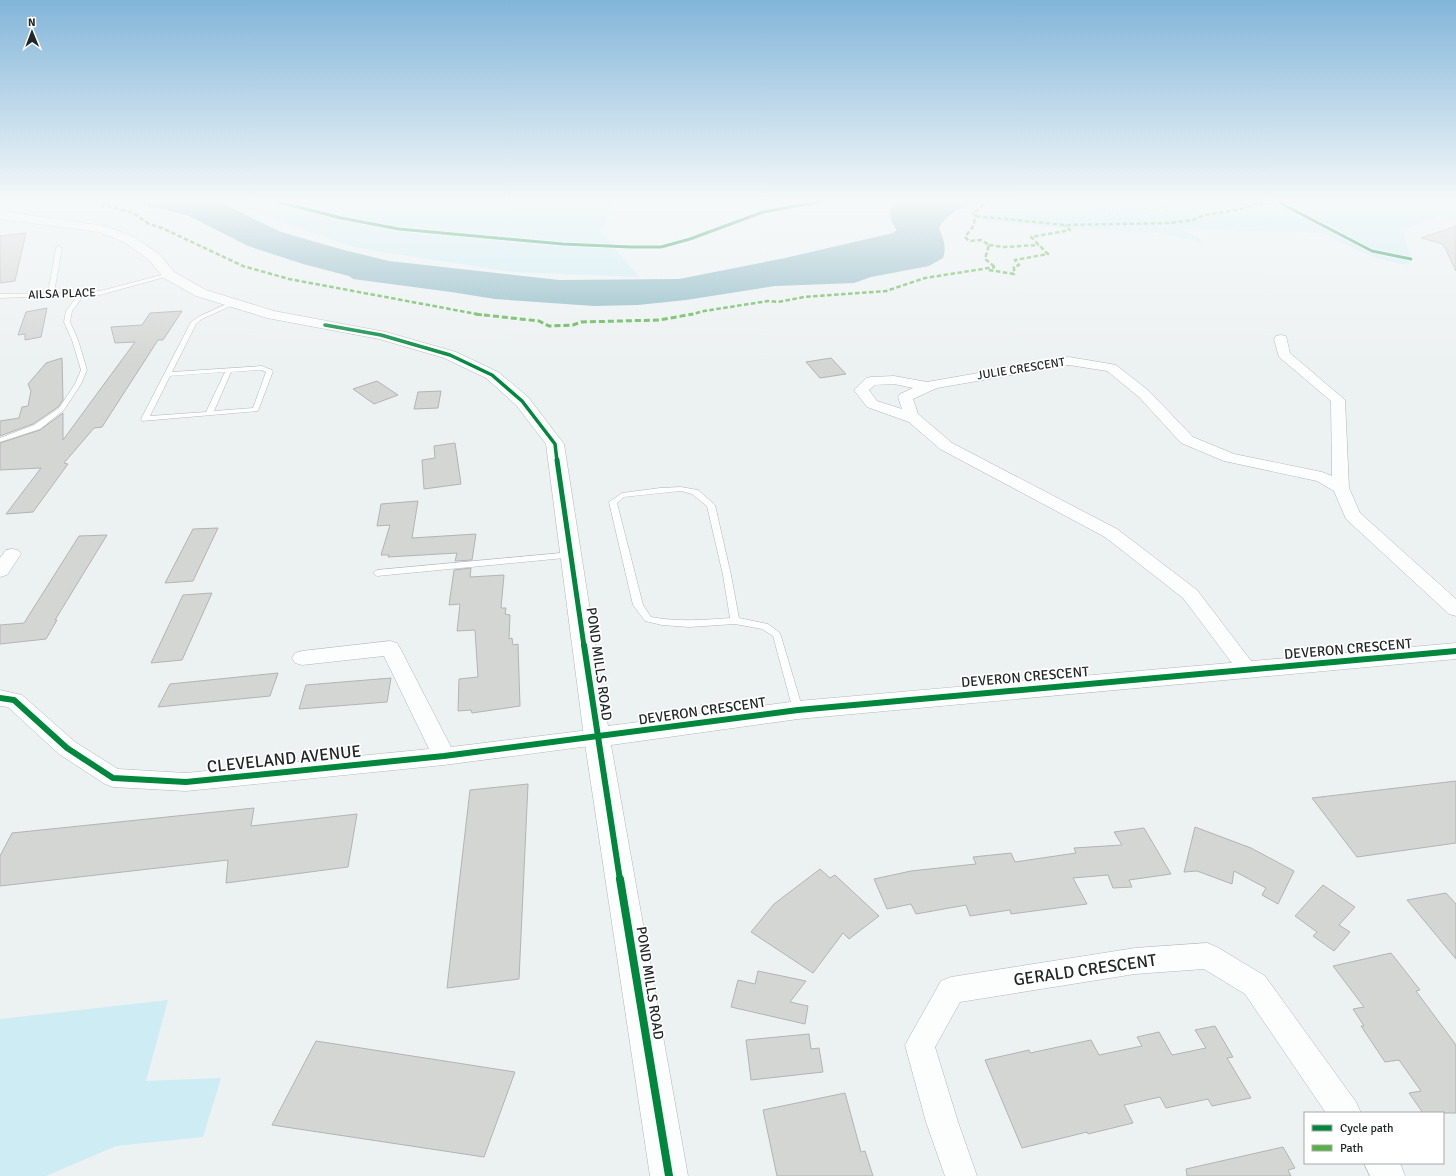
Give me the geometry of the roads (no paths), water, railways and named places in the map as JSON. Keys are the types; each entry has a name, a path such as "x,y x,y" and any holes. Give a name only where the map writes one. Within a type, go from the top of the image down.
{"main road":[{"name":"POND MILLS ROAD","path":"151,255 169,275 201,293 272,315 381,335 442,352 492,375 522,401 555,444 597,737 669,1176"},
{"name":"DEVERON CRESCENT","path":"597,737 798,710 1456,652"}],"street":[{"path":"1280,339 1284,354 1338,400 1341,488 1352,515 1456,610"},
{"name":"JULIE CRESCENT","path":"1248,670 1190,594 1111,533 946,446 911,416 905,397 933,384 1069,361 1111,368 1144,394 1187,440 1230,458 1322,477 1341,488"},
{"name":"JULIE CRESCENT","path":"914,419 872,404 861,390 871,381 894,380 928,386"},
{"path":"0,571 6,554"},
{"path":"302,658 390,648 444,756"},
{"name":"CLEVELAND AVENUE","path":"0,698 14,700 67,748 113,778 186,782 444,756 597,737"},
{"name":"GERALD CRESCENT","path":"961,1176 942,1122 920,1045 951,990 1135,961 1207,956 1255,985 1344,1112"},
{"path":"1381,1164 1390,1176"}],"lane":[{"path":"51,294 59,255"},
{"name":"AILSA PLACE","path":"0,296 100,293 169,275"},
{"path":"0,440 37,427 62,409 78,384 84,370 75,340 67,322 68,311 83,293"},
{"path":"167,374 262,368 270,371 256,410 145,419 167,374 193,324 200,318 233,303"},
{"path":"209,414 229,370"},
{"path":"735,621 727,575 711,505 695,492 682,489 622,495 613,502 638,605 648,619 662,622 689,624 735,621 765,626 777,635 798,710"},
{"path":"377,573 572,555"}]}
